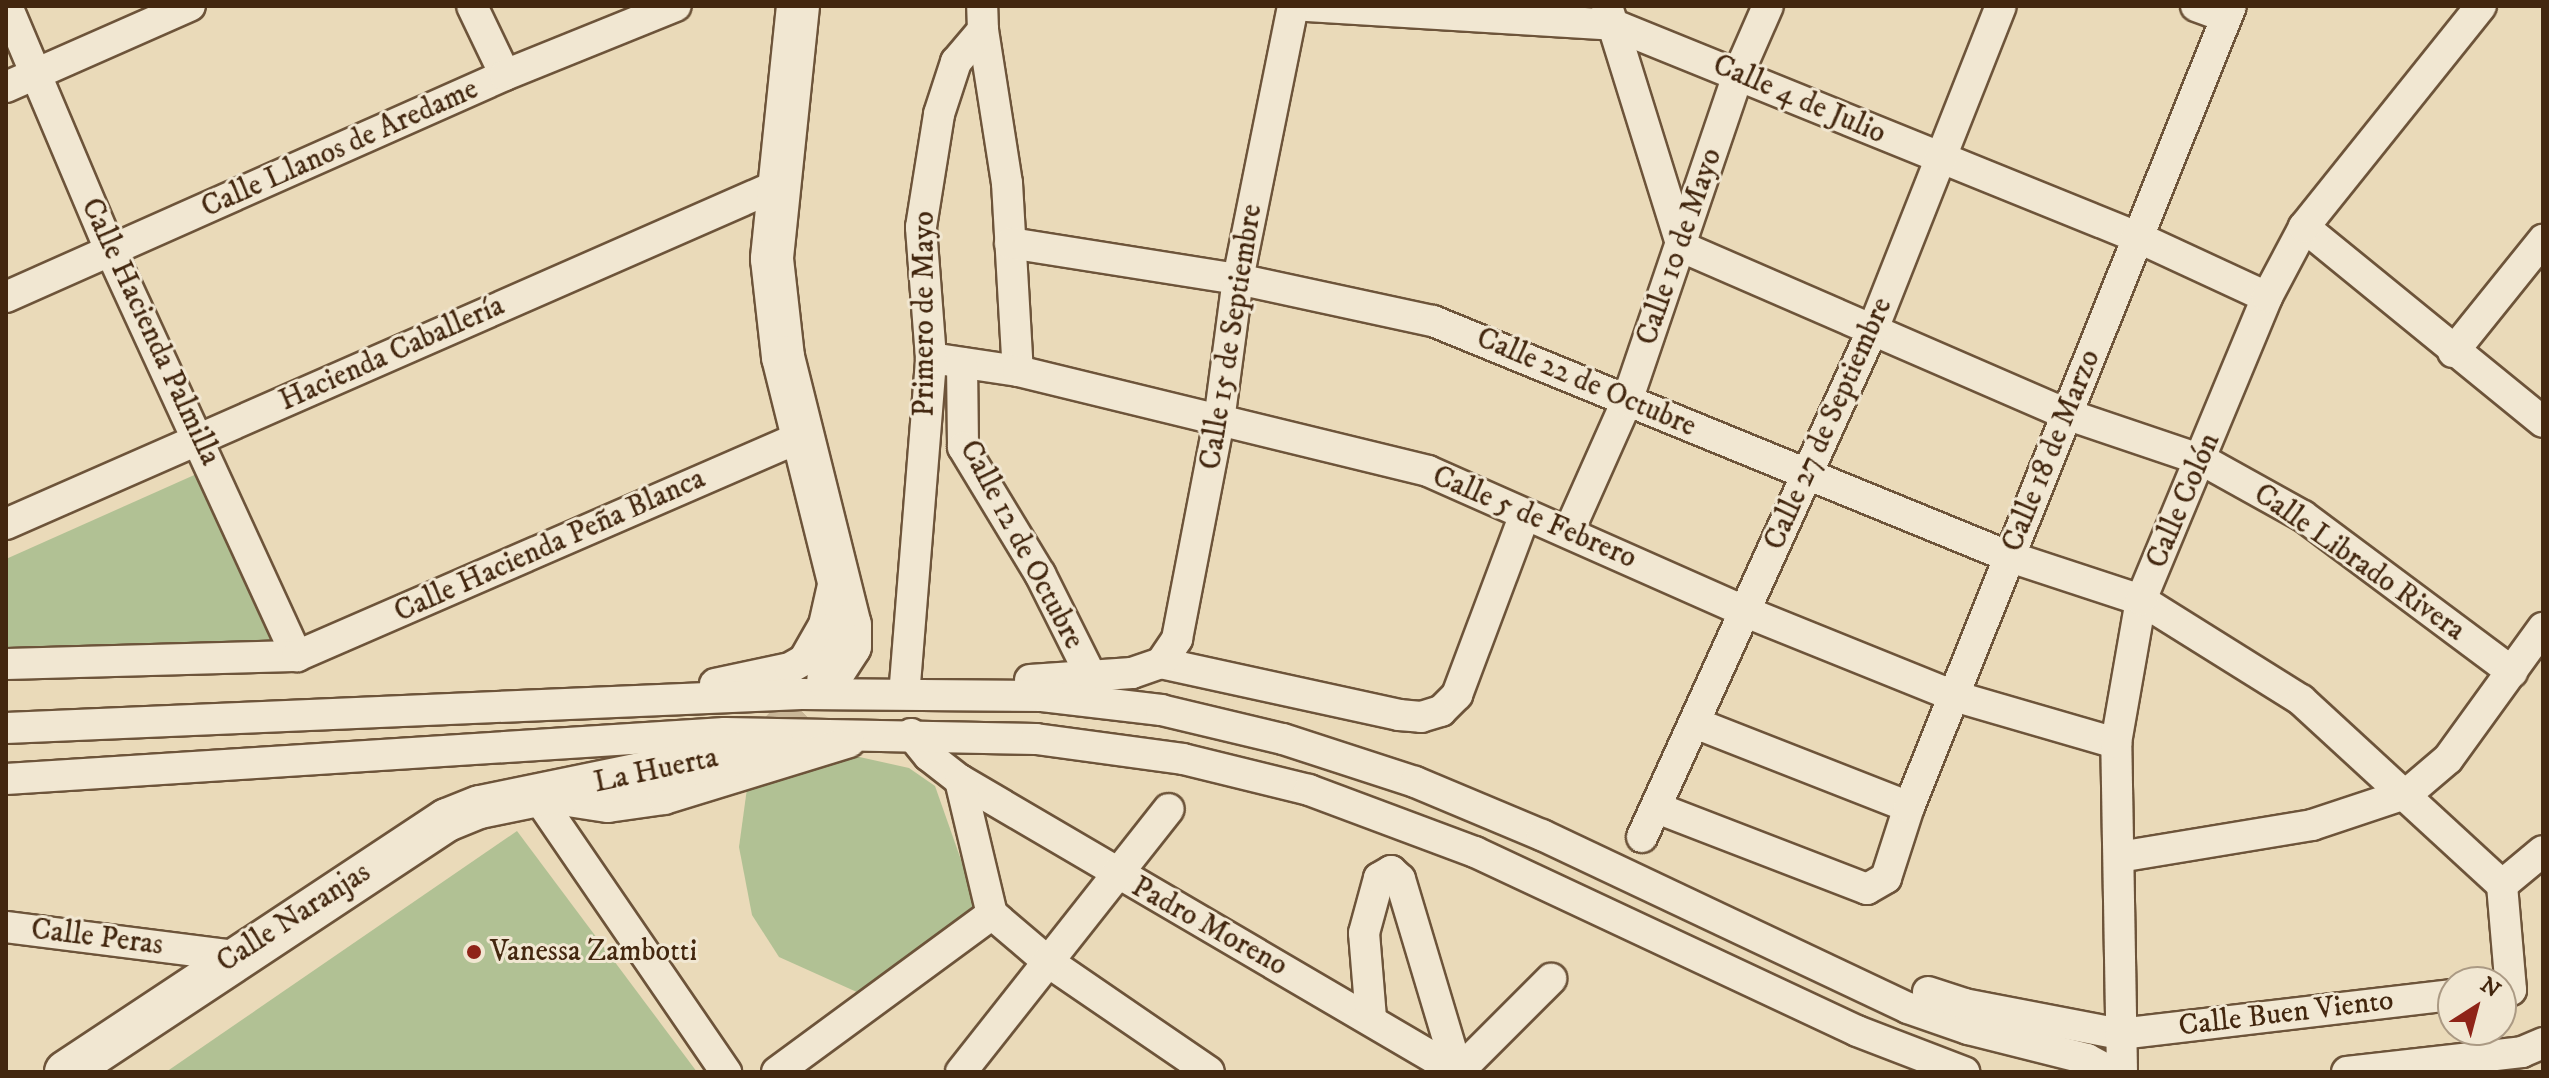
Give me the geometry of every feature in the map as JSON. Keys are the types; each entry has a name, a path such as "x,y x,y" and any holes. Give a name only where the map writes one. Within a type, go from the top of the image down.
{"street":[{"name":"Calle Hacienda Palmilla","path":"7,6 111,252 297,656"},
{"path":"6,87 190,6"},
{"path":"472,6 505,75"},
{"name":"Calle Llanos de Aredame","path":"6,297 505,75 676,6"},
{"path":"798,6 772,259 775,314 803,436 838,566 850,646 828,680"},
{"name":"Calle 15 de Septiembre","path":"1161,663 1177,639 1184,616 1219,421 1238,279 1293,6"},
{"name":"Calle 4 de Julio","path":"1306,6 1611,16 1936,160 2137,237 2267,297"},
{"name":"Calle 10 de Mayo","path":"1569,531 1627,401 1682,247 1739,72 1768,6"},
{"name":"Calle 27 de Septiembre","path":"1642,837 1873,329 1936,160 2001,6"},
{"name":"Calle Colón","path":"2122,1072 2116,743 2141,600 2202,460 2267,297 2304,227 2481,6"},
{"name":"Calle 18 de Marzo","path":"1657,808 1867,889 1886,878 1909,807 2137,237 2217,9"},
{"path":"1611,16 1682,247"},
{"path":"982,18 1007,183 1018,371"},
{"name":"Primero de Mayo","path":"982,18 949,78 930,156 921,227 931,358 898,684 1092,678"},
{"name":"Hacienda Caballería","path":"6,524 778,185"},
{"path":"2304,227 2453,352 2543,422"},
{"path":"2453,352 2543,240"},
{"name":"Calle 22 de Octubre","path":"1010,243 1238,279 1433,321 2010,557 2141,600 2279,684 2408,793 2502,885"},
{"name":"Calle Librado Rivera","path":"1682,247 2066,414 2202,460 2303,516 2512,672"},
{"name":"Calle 5 de Febrero","path":"931,358 1018,371 1428,471 1746,612 1954,696 2116,743"},
{"name":"Calle 12 de Octubre","path":"962,363 958,413 963,447 1020,538 1092,678"},
{"name":"Calle Hacienda Peña Blanca","path":"297,656 803,436"},
{"path":"1092,678 1132,673 1161,663 1399,715 1421,717 1441,711 1457,695 1525,514"},
{"path":"695,697 722,680 790,668 804,660 824,625 838,566"},
{"path":"2119,857 2312,825 2408,793 2448,759 2543,628"},
{"path":"6,664 297,656"},
{"path":"6,728 695,697 1042,696 1161,710 1283,739 1415,782 1542,835 1908,1008 1981,1033 2087,1059 2111,1072"},
{"path":"1695,723 1909,807"},
{"path":"6,779 725,733 911,734 1036,739 1183,759 1309,790 1475,852 1857,1031 1964,1072"},
{"path":"537,796 608,807 664,799 750,776 872,734"},
{"name":"Padro Moreno","path":"911,734 929,756 960,780 1117,875 1371,1018 1458,1072"},
{"name":"La Huerta","path":"537,796 744,753 772,741"},
{"path":"960,780 992,914 1047,961 1208,1072"},
{"path":"537,796 726,1072"},
{"name":"Calle Naranjas","path":"66,1072 236,956 447,820 537,796"},
{"path":"961,1072 1169,809"},
{"path":"2505,966 2502,885 2543,851"},
{"path":"1371,1018 1364,933 1372,897 1385,872 1396,873 1400,879 1458,1072 1551,979"},
{"path":"777,1072 992,914"},
{"name":"Calle Peras","path":"6,927 236,956"},
{"name":"Calle Buen Viento","path":"1928,992 1964,1004 2120,1034 2437,997"},
{"path":"2347,1072 2522,1052 2543,1043"}],"green space":[{"path":"201,472 274,646 6,659 6,559"},
{"path":"819,748 909,768 935,786 979,911 859,993 779,957 752,915 739,847 748,781"},
{"name":"Vanessa Zambotti","path":"517,831 697,1072 166,1072"}],"tunnel":[{"path":"772,741 828,680"}],"place":[{"name":"Vanessa Zambotti","path":"474,952"}]}
